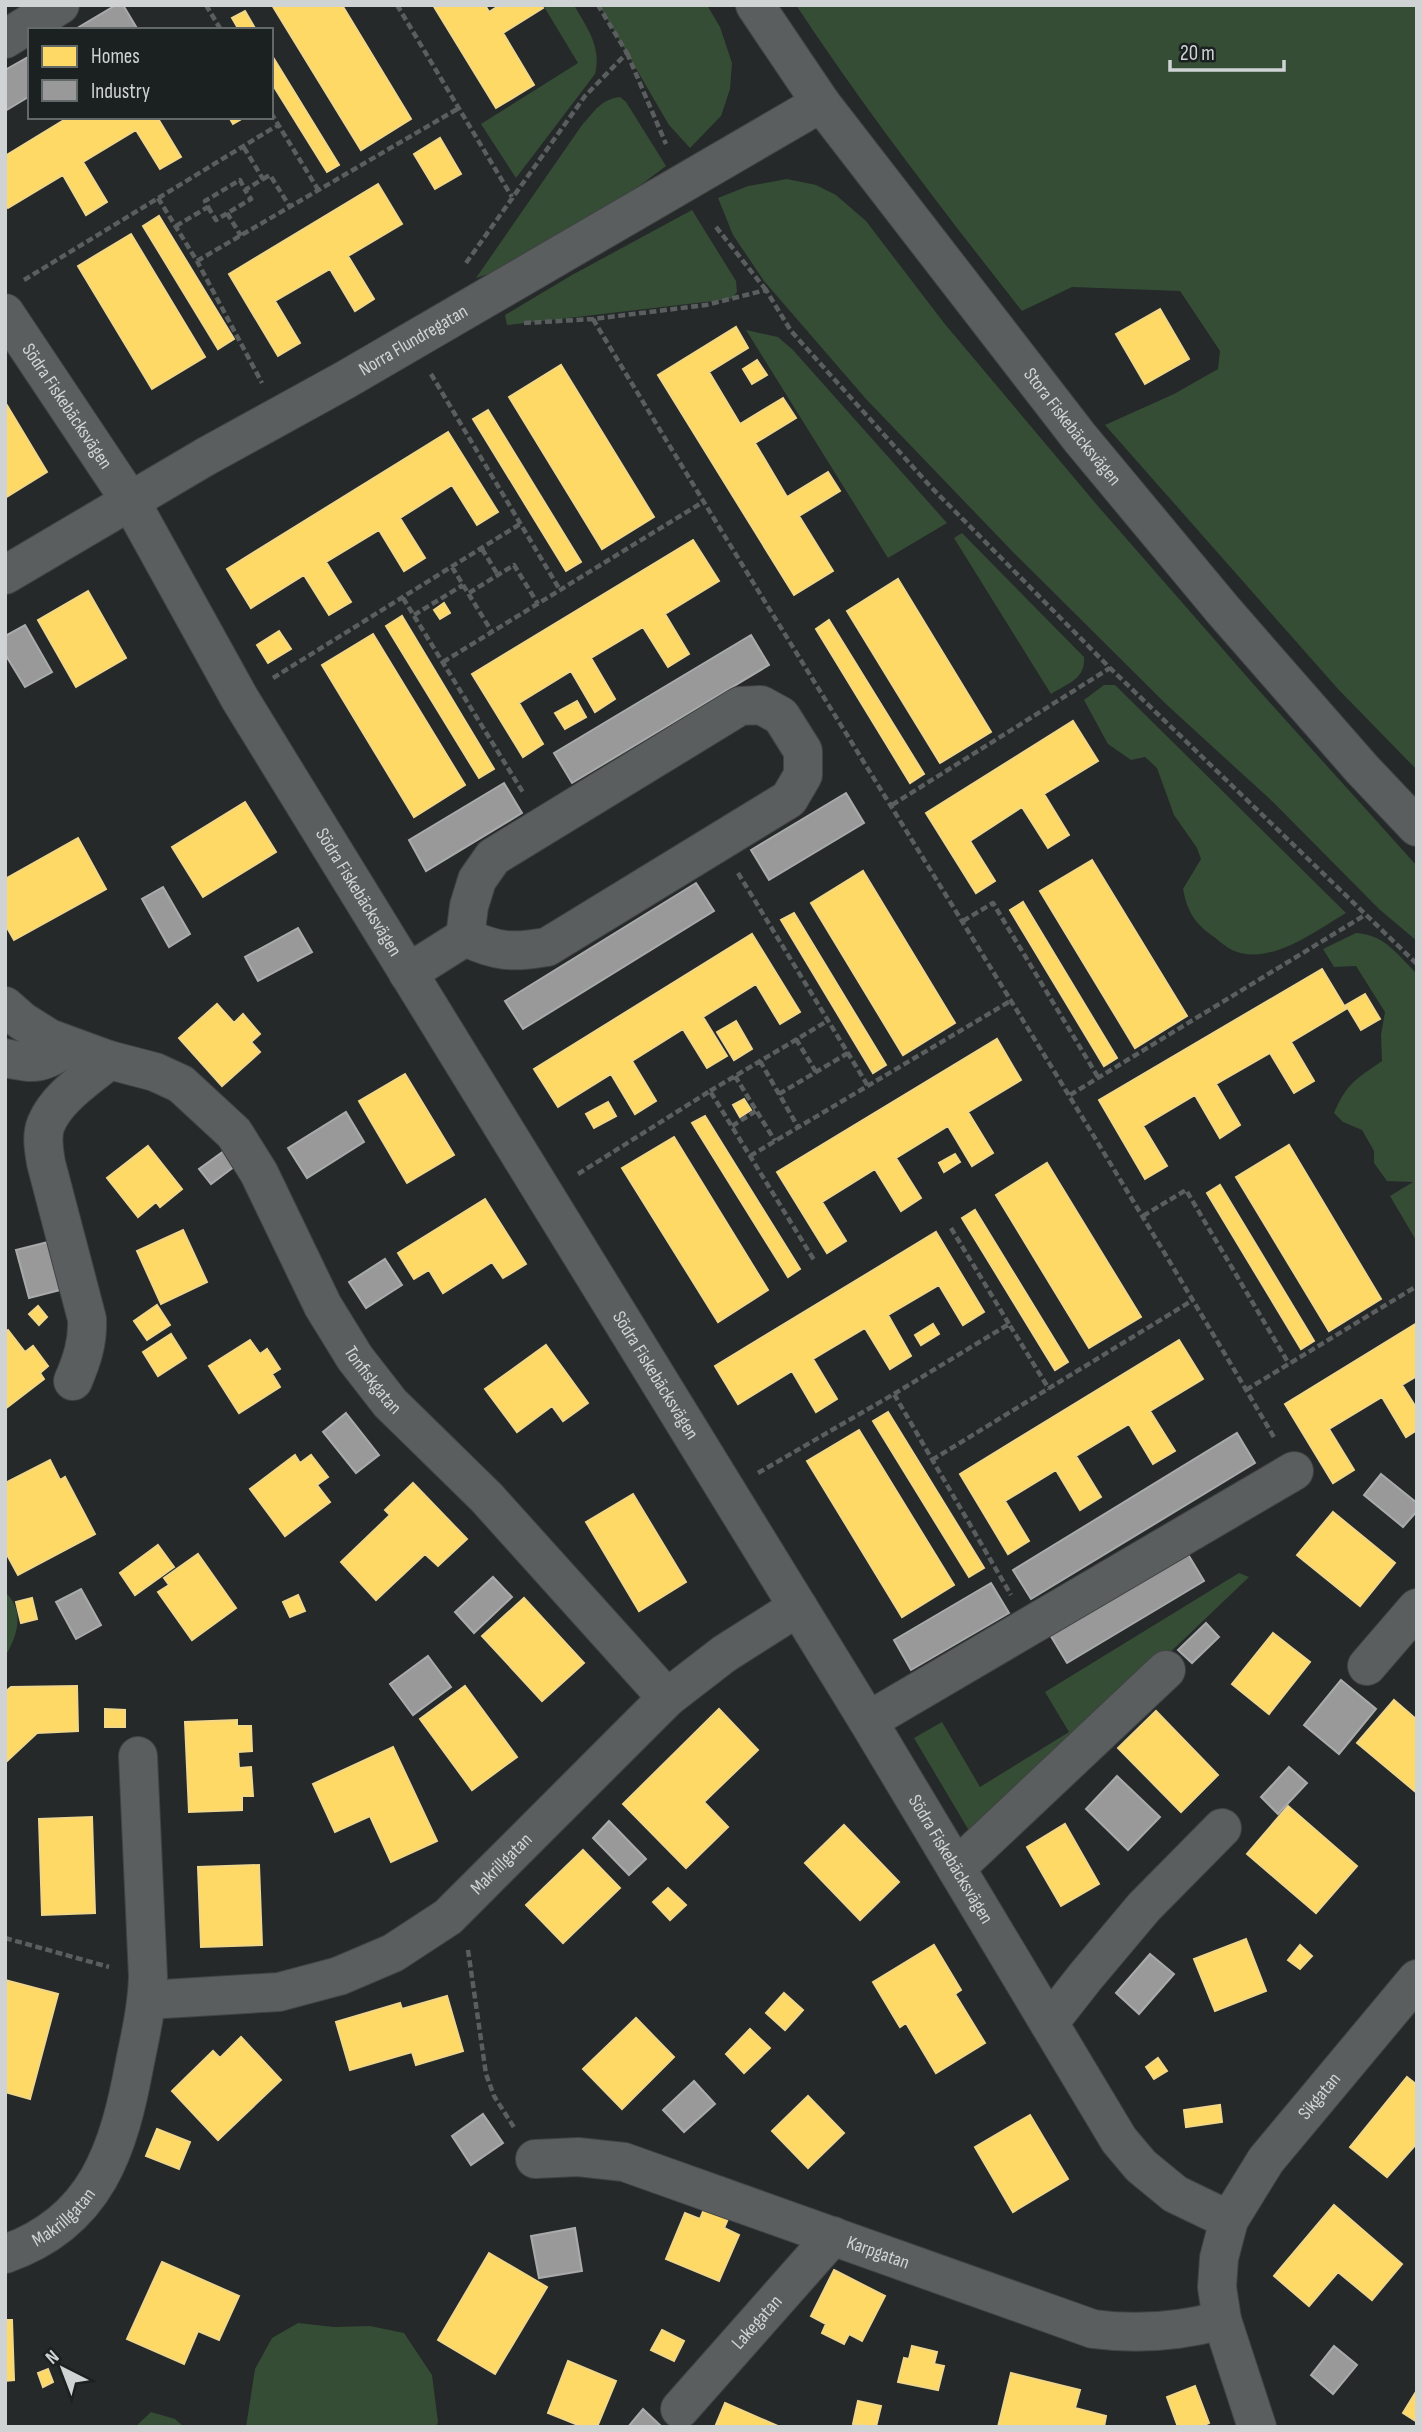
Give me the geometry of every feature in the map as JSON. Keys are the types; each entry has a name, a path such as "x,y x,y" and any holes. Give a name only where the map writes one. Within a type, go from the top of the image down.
{"street":[{"path":"5,39 60,5"},
{"name":"Stora Fiskebäcksvägen","path":"755,5 821,103 1080,438 1223,610 1362,769 1417,827"},
{"name":"Norra Flundregatan","path":"5,575 821,103"},
{"name":"Södra Fiskebäcksvägen","path":"11,299 131,502 240,699 868,1721 1119,2140 1141,2166 1175,2194 1229,2220"},
{"path":"761,705 782,716 803,751 803,775 789,799 547,947 516,953 489,948 465,937 469,906 477,880 494,857 740,706 761,705"},
{"path":"408,973 465,937"},
{"name":"Tonfiskgatan","path":"5,1006 22,1021 50,1038 108,1060 155,1072 181,1084 234,1133 259,1173 323,1306 355,1358 390,1403 487,1498 667,1698"},
{"path":"5,1059 30,1064 46,1061 69,1046"},
{"path":"73,1381 84,1356 88,1335 87,1319 46,1163 43,1139 46,1124 60,1102 108,1060"},
{"path":"868,1721 1294,1471"},
{"name":"Makrillgatan","path":"148,1989 279,1992 339,1976 393,1953 448,1917 667,1698 724,1654 798,1607"},
{"path":"1367,1666 1417,1608"},
{"path":"956,1868 1166,1670"},
{"name":"Makrillgatan","path":"5,2253 45,2236 73,2213 94,2188 108,2161 121,2124 148,1989 138,1756"},
{"path":"1049,2023 1144,1907 1222,1828"},
{"name":"Sikgatan","path":"1229,2220 1266,2160 1417,1979"},
{"name":"Karpgatan","path":"535,2159 578,2157 624,2162 1093,2329 1129,2333 1166,2332 1222,2320"},
{"path":"1229,2220 1219,2258 1217,2287 1222,2320 1257,2427"},
{"name":"Lakegatan","path":"680,2409 834,2236"}],"path":[{"path":"206,5 220,28"},
{"path":"397,5 512,197"},
{"path":"598,5 627,53 666,144"},
{"path":"465,265 585,96 627,53"},
{"path":"197,261 459,108"},
{"path":"273,116 319,191"},
{"path":"11,299 158,198 278,125"},
{"path":"243,146 263,179"},
{"path":"245,190 270,175 289,208"},
{"path":"240,180 251,199 216,220 208,207 205,201 240,180"},
{"path":"158,198 197,261 280,417"},
{"path":"176,226 208,207"},
{"path":"227,213 241,236"},
{"path":"716,227 766,290 791,331 930,486 1110,668 1417,964"},
{"path":"517,323 593,319 706,306 766,290"},
{"path":"593,319 703,502 1070,1095 1294,1471"},
{"path":"412,340 560,590"},
{"path":"443,662 703,502"},
{"path":"240,699 520,524"},
{"path":"482,548 498,575"},
{"path":"469,593 514,565 538,604"},
{"path":"452,567 492,632"},
{"path":"414,615 463,585"},
{"path":"403,598 544,826"},
{"path":"892,805 1110,668"},
{"path":"719,842 868,1086"},
{"path":"963,920 993,903 1098,1077"},
{"path":"1070,1095 1365,915"},
{"path":"750,1156 1012,1000"},
{"path":"545,1195 828,1020"},
{"path":"796,1039 816,1072"},
{"path":"779,1094 848,1053"},
{"path":"760,1061 798,1127"},
{"path":"735,1076 775,1141"},
{"path":"710,1091 814,1260"},
{"path":"732,1126 756,1111"},
{"path":"1143,1216 1186,1190 1289,1364"},
{"path":"951,1228 1049,1389"},
{"path":"1246,1390 1417,1286"},
{"path":"932,1460 1193,1300"},
{"path":"727,1492 1009,1324"},
{"path":"894,1394 1029,1626"},
{"path":"448,1917 467,1944 485,2074 494,2096 535,2159"},
{"path":"5,1938 148,1989"}],"green space":[{"path":"543,5 574,5 592,38 597,64 595,74 516,178 481,124 578,63"},
{"path":"599,5 707,5 720,27 732,63 730,89 721,116 690,148 669,125"},
{"path":"796,5 1417,5 1417,770 1338,689 1105,425 1174,394 1218,369 1220,351 1180,291 1072,287 1022,311 906,161"},
{"path":"620,97 626,102 666,166 618,202 521,263 476,278 582,125 603,103"},
{"path":"787,179 816,185 836,195 866,221 944,323 1097,505 1417,866 1417,941 1379,909 1273,802 1167,705 1012,551 866,399 764,281 733,235 718,198 748,186"},
{"path":"692,210 736,281 737,292 731,299 507,325 505,315"},
{"path":"746,330 778,337 793,350 947,523 888,558"},
{"path":"962,533 1084,657 1082,671 1074,680 1051,694 954,538"},
{"path":"1104,685 1115,685 1346,913 1292,945 1261,954 1232,950 1202,927 1187,904 1183,889 1201,859 1197,848 1174,815 1157,768 1145,757 1131,760 1108,744 1084,700"},
{"path":"1356,933 1375,937 1383,942 1417,974 1417,1242 1390,1196 1413,1182 1387,1181 1374,1163 1374,1151 1362,1130 1343,1122 1334,1113 1353,1082 1382,1061 1381,1035 1385,1012 1356,966 1334,967 1323,949"},
{"path":"1239,1573 1249,1577 985,1829 975,1833 968,1829 914,1738 942,1722 980,1787 1069,1732 1045,1692"},
{"path":"5,1592 16,1607 17,1624 5,1657"},
{"path":"298,2323 334,2327 370,2326 404,2333 432,2375 438,2422 436,2427 246,2427 255,2369 272,2338"},
{"path":"151,2412 175,2419 184,2427 135,2427"}],"building: Homes":[{"path":"272,5 342,5 411,119 361,150"},
{"path":"433,5 485,5 489,12 500,5 541,5 543,8 503,33 534,85 496,108"},
{"path":"245,11 255,28 238,28 232,18"},
{"path":"273,57 339,165 327,172 273,85"},
{"path":"66,119 158,119 181,157 160,169 136,130 83,162 107,202 86,215 63,175 8,208 5,204 5,156"},
{"path":"440,138 461,174 435,189 414,154"},
{"path":"378,184 402,224 348,256 374,299 355,311 330,269 275,301 300,343 278,356 229,274"},
{"path":"159,216 234,339 218,349 143,226"},
{"path":"131,234 205,357 152,389 78,266"},
{"path":"1160,309 1189,359 1145,384 1116,334"},
{"path":"736,327 748,348 709,372 740,424 783,398 796,418 755,443 787,497 828,472 840,491 799,516 833,571 794,595 658,375"},
{"path":"757,360 767,375 752,384 743,369"},
{"path":"561,365 654,517 602,549 509,397"},
{"path":"5,402 47,472 5,498"},
{"path":"488,410 581,562 566,571 473,419"},
{"path":"448,432 498,512 477,525 452,485 400,518 425,558 404,571 379,530 326,562 351,602 329,615 304,575 251,608 227,569"},
{"path":"693,540 719,581 665,614 689,654 668,667 643,627 591,658 615,699 595,712 571,671 519,703 543,744 523,757 472,674"},
{"path":"898,579 991,732 940,763 847,611"},
{"path":"88,591 126,658 76,687 38,620"},
{"path":"444,603 450,613 440,619 434,610"},
{"path":"402,616 494,769 479,778 386,626"},
{"path":"829,620 924,774 910,783 816,629"},
{"path":"279,631 291,649 268,663 257,645"},
{"path":"373,634 465,785 414,817 322,665"},
{"path":"577,701 586,717 565,729 555,713"},
{"path":"1073,721 1098,761 1044,794 1069,835 1048,848 1022,807 970,841 995,881 976,893 926,813"},
{"path":"245,802 276,852 203,897 172,847"},
{"path":"78,838 106,889 14,940 5,924 5,879"},
{"path":"1092,860 1187,1016 1135,1048 1040,891"},
{"path":"863,871 955,1023 903,1055 811,903"},
{"path":"1023,902 1117,1058 1104,1066 1010,910"},
{"path":"794,913 886,1065 873,1073 781,920"},
{"path":"752,934 800,1012 780,1024 756,984 703,1017 727,1056 707,1068 683,1029 632,1061 656,1101 635,1114 611,1074 558,1107 534,1069"},
{"path":"1322,969 1346,1009 1291,1042 1314,1081 1294,1093 1270,1053 1216,1084 1240,1125 1220,1138 1195,1095 1143,1126 1167,1166 1145,1179 1099,1100"},
{"path":"1365,994 1380,1019 1361,1030 1346,1005"},
{"path":"217,1004 234,1023 243,1014 260,1034 251,1042 260,1052 222,1086 179,1038"},
{"path":"736,1021 752,1049 734,1060 717,1032"},
{"path":"997,1039 1021,1080 968,1112 993,1153 972,1166 948,1126 896,1158 921,1198 901,1211 875,1169 822,1202 846,1241 827,1253 777,1172"},
{"path":"405,1074 454,1155 407,1183 359,1101"},
{"path":"744,1099 751,1110 740,1117 733,1105"},
{"path":"608,1102 616,1116 594,1128 586,1114"},
{"path":"705,1116 800,1269 788,1277 692,1123"},
{"path":"674,1137 768,1290 718,1322 622,1168"},
{"path":"1289,1145 1381,1299 1329,1331 1236,1177"},
{"path":"148,1146 182,1189 160,1207 156,1202 138,1217 107,1178"},
{"path":"955,1154 960,1162 944,1172 939,1163"},
{"path":"1047,1163 1141,1317 1089,1348 996,1195"},
{"path":"1220,1185 1314,1341 1301,1349 1207,1193"},
{"path":"485,1199 526,1264 503,1278 492,1262 443,1293 429,1270 414,1279 398,1253"},
{"path":"975,1210 1068,1362 1055,1370 962,1218"},
{"path":"183,1230 207,1282 161,1304 137,1251"},
{"path":"936,1232 984,1312 963,1325 939,1285 888,1315 911,1356 890,1369 865,1328 813,1359 837,1399 816,1412 792,1371 738,1404 715,1366"},
{"path":"157,1305 170,1325 147,1340 134,1321"},
{"path":"38,1306 47,1317 39,1325 29,1314"},
{"path":"1417,1323 1417,1376 1402,1385 1417,1409 1417,1430 1406,1437 1382,1397 1329,1429 1354,1470 1333,1483 1285,1404"},
{"path":"933,1324 939,1334 921,1345 915,1335"},
{"path":"8,1330 25,1352 33,1346 48,1366 40,1373 44,1379 5,1409 5,1332"},
{"path":"171,1334 186,1358 158,1376 143,1352"},
{"path":"250,1340 260,1354 267,1349 280,1369 272,1374 280,1387 239,1413 209,1366"},
{"path":"1179,1340 1203,1379 1150,1411 1175,1451 1153,1464 1129,1424 1076,1456 1101,1497 1080,1510 1056,1470 1005,1501 1029,1541 1008,1554 960,1474"},
{"path":"546,1345 588,1403 563,1421 552,1406 517,1432 485,1389"},
{"path":"888,1412 984,1568 969,1577 873,1421"},
{"path":"859,1430 954,1585 902,1617 807,1461"},
{"path":"295,1455 300,1463 311,1455 328,1477 317,1485 330,1502 285,1536 250,1489"},
{"path":"50,1460 60,1480 65,1477 95,1534 18,1575 5,1551 5,1483"},
{"path":"413,1483 467,1539 438,1566 425,1554 376,1600 341,1562 390,1515 385,1510"},
{"path":"633,1494 686,1582 639,1611 586,1522"},
{"path":"1333,1512 1395,1563 1360,1606 1297,1555"},
{"path":"158,1545 174,1567 135,1595 120,1573"},
{"path":"198,1554 236,1608 192,1640 158,1592 169,1585 164,1578"},
{"path":"298,1595 305,1611 290,1617 283,1602"},
{"path":"32,1598 37,1619 21,1623 16,1602"},
{"path":"524,1598 584,1663 542,1701 482,1636"},
{"path":"1273,1633 1310,1662 1269,1714 1232,1684"},
{"path":"77,1686 78,1731 37,1733 6,1762 5,1692 11,1687"},
{"path":"465,1686 517,1757 472,1790 420,1719"},
{"path":"1394,1700 1417,1720 1417,1793 1357,1743"},
{"path":"105,1709 125,1710 125,1727 105,1727"},
{"path":"719,1709 758,1750 704,1802 728,1827 686,1868 623,1804"},
{"path":"1156,1711 1218,1775 1181,1812 1118,1748"},
{"path":"237,1720 237,1726 251,1726 252,1751 238,1752 239,1768 251,1767 253,1796 242,1796 242,1810 189,1812 185,1722"},
{"path":"393,1747 437,1841 391,1862 370,1816 335,1832 313,1784"},
{"path":"1288,1806 1357,1866 1316,1913 1247,1854"},
{"path":"92,1817 95,1913 42,1915 39,1819"},
{"path":"1065,1824 1099,1884 1061,1906 1027,1847"},
{"path":"844,1825 899,1882 860,1920 805,1863"},
{"path":"583,1850 620,1888 563,1943 526,1905"},
{"path":"259,1865 262,1945 201,1947 198,1867"},
{"path":"668,1888 686,1905 670,1920 653,1902"},
{"path":"1246,1939 1266,1991 1215,2011 1194,1959"},
{"path":"934,1945 961,1990 955,1994 985,2043 936,2073 906,2023 900,2027 873,1982"},
{"path":"1300,1945 1312,1956 1300,1969 1288,1960"},
{"path":"5,1980 58,1994 30,2099 5,2092"},
{"path":"784,1993 803,2010 785,2030 766,2013"},
{"path":"447,1996 463,2051 416,2065 412,2052 350,2070 336,2022 400,2003 402,2009"},
{"path":"636,2018 674,2057 622,2109 583,2069"},
{"path":"750,2029 770,2048 744,2073 726,2054"},
{"path":"241,2037 281,2080 218,2140 172,2091 213,2051 220,2058"},
{"path":"1158,2058 1167,2071 1154,2079 1146,2067"},
{"path":"1407,2077 1417,2085 1417,2143 1387,2177 1350,2147"},
{"path":"808,2096 844,2133 808,2168 772,2131"},
{"path":"1220,2105 1222,2122 1186,2127 1184,2110"},
{"path":"1030,2115 1068,2179 1013,2212 975,2147"},
{"path":"157,2129 190,2142 179,2169 146,2156"},
{"path":"706,2204 730,2214 724,2228 739,2235 719,2281 666,2259 685,2213 700,2219"},
{"path":"1334,2205 1402,2264 1372,2300 1338,2272 1309,2306 1274,2276"},
{"path":"489,2253 547,2287 495,2374 438,2340"},
{"path":"162,2262 239,2296 219,2340 198,2331 184,2364 127,2339"},
{"path":"834,2270 885,2296 862,2341 849,2334 844,2344 822,2333 826,2324 811,2316"},
{"path":"5,2320 12,2320 14,2380 5,2381"},
{"path":"662,2330 684,2341 674,2361 651,2350"},
{"path":"912,2346 937,2352 934,2364 944,2366 938,2390 898,2382 904,2358 909,2359"},
{"path":"568,2361 616,2381 597,2427 583,2427 548,2413"},
{"path":"48,2369 53,2382 43,2387 38,2373"},
{"path":"1011,2373 1080,2390 1075,2408 1106,2416 1104,2427 998,2427"},
{"path":"1195,2386 1209,2423 1200,2427 1178,2427 1167,2397"},
{"path":"1417,2390 1417,2422 1403,2413"},
{"path":"858,2401 881,2406 876,2427 853,2424"},
{"path":"725,2403 780,2427 715,2427"}],"building: Industry":[{"path":"116,5 123,5 137,28 77,28"},
{"path":"28,57 28,97 5,111 5,70"},
{"path":"25,625 52,672 25,687 5,654 5,636"},
{"path":"751,635 769,665 572,783 554,753"},
{"path":"504,783 522,813 426,871 409,840"},
{"path":"846,793 864,823 769,880 751,850"},
{"path":"696,883 714,911 523,1029 505,1001"},
{"path":"163,887 190,934 169,947 142,899"},
{"path":"298,928 312,952 258,981 245,957"},
{"path":"346,1112 364,1142 307,1178 288,1148"},
{"path":"224,1151 235,1166 211,1184 199,1169"},
{"path":"52,1241 64,1289 29,1298 16,1250"},
{"path":"385,1259 402,1285 366,1308 349,1282"},
{"path":"346,1413 379,1455 356,1473 323,1432"},
{"path":"1237,1433 1255,1463 1031,1599 1013,1570"},
{"path":"1381,1474 1417,1503 1417,1511 1403,1527 1364,1495"},
{"path":"1186,1551 1204,1581 1067,1663 1049,1633"},
{"path":"493,1577 512,1597 474,1633 455,1612"},
{"path":"991,1583 1009,1613 911,1670 894,1640"},
{"path":"81,1589 101,1625 76,1639 56,1602"},
{"path":"1206,1623 1219,1637 1192,1663 1178,1650"},
{"path":"428,1656 451,1687 413,1715 390,1684"},
{"path":"1341,1680 1376,1709 1339,1754 1304,1725"},
{"path":"1289,1767 1307,1783 1278,1814 1261,1797"},
{"path":"1117,1776 1160,1817 1128,1850 1086,1809"},
{"path":"609,1821 646,1859 629,1875 593,1838"},
{"path":"1150,1954 1174,1974 1139,2014 1116,1993"},
{"path":"694,2081 715,2104 684,2132 663,2110"},
{"path":"483,2114 503,2143 471,2165 452,2136"},
{"path":"575,2228 582,2271 539,2278 531,2236"},
{"path":"1334,2346 1357,2365 1333,2394 1311,2375"},
{"path":"643,2409 662,2427 628,2427"}]}
